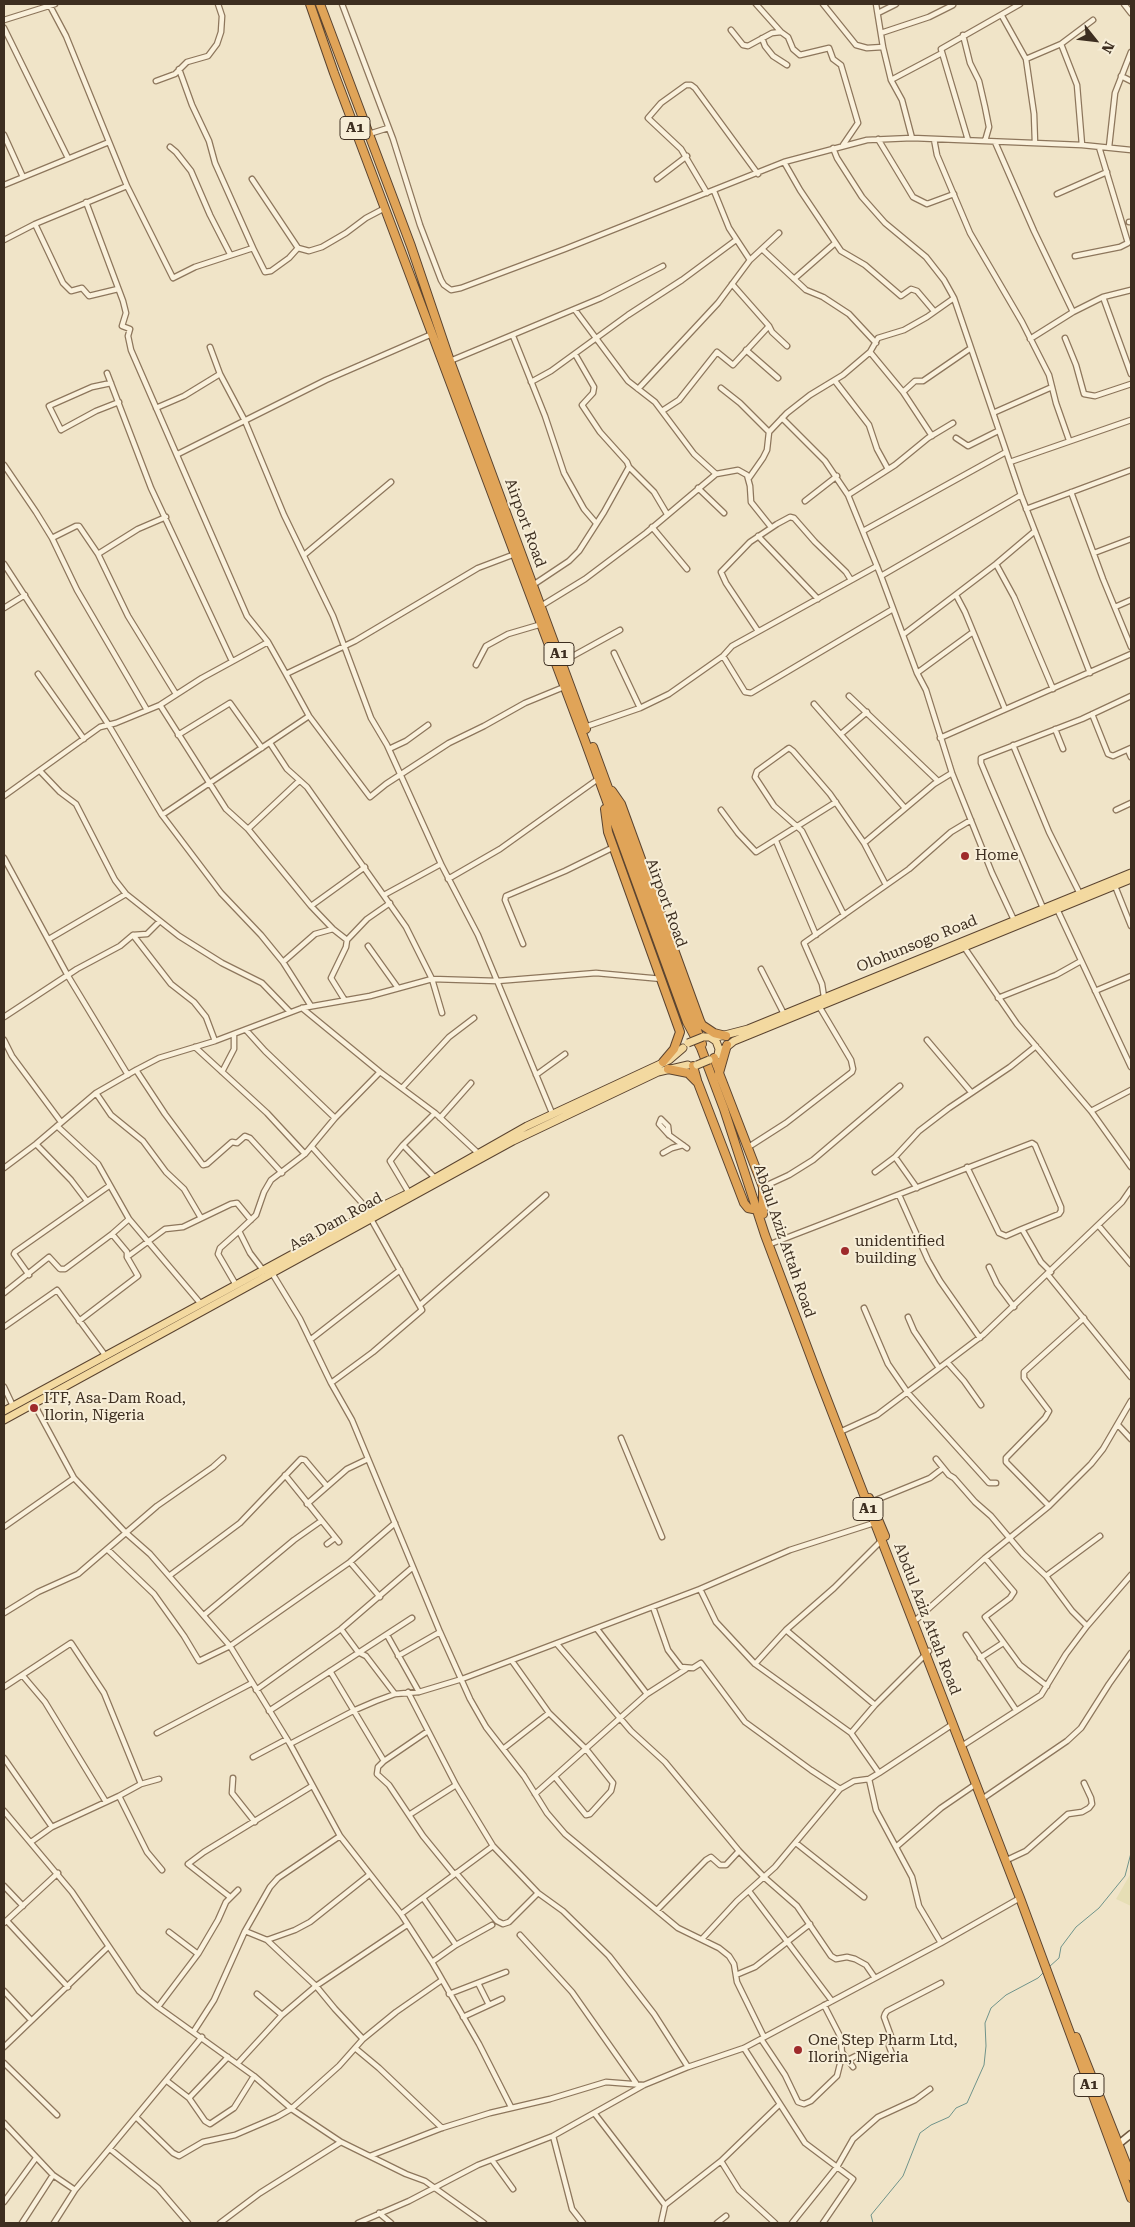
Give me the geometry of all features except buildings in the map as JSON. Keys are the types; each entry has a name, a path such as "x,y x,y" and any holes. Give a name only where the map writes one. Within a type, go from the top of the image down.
{"highway":[{"name":"Airport Road","path":"310,4 432,334 518,552 534,585 585,727 602,784"},
{"name":"Airport Road","path":"320,4 411,246 564,687 602,784 690,1030 703,1050"},
{"path":"602,784 608,832 686,1045"},
{"path":"602,784 621,804 707,1037"},
{"path":"702,1025 714,1033 726,1036"},
{"path":"680,1032 665,1066 688,1073 698,1083"},
{"path":"719,1073 727,1045"},
{"name":"Abdul Aziz Attah Road","path":"703,1050 842,1431 871,1502 976,1784 1022,1897"},
{"path":"693,1065 698,1083 744,1203 748,1208 761,1212 763,1187 714,1057"},
{"name":"Abdul Aziz Attah Road","path":"761,1212 765,1234 874,1523 883,1538 917,1619 927,1652 1009,1859 1048,1969 1116,2147 1131,2198"},
{"name":"Abdul Aziz Attah Road","path":"1116,2147 1131,2176"}],"main road":[{"name":"Olohunsogo Road","path":"714,1057 727,1045 1014,920 1131,873"},
{"name":"Olohunsogo Road","path":"686,1045 707,1037 726,1036 824,997 964,948 1131,879"},
{"path":"707,1037 718,1045 714,1057"},
{"path":"686,1045 683,1059 693,1065"},
{"name":"Asa Dam Road","path":"4,1420 34,1404 105,1356 263,1270 534,1130 665,1066 686,1045"},
{"name":"Asa Dam Road","path":"399,1200 434,1177 552,1113 665,1066 693,1065 714,1057"},
{"name":"Asa Dam Road","path":"4,1411 70,1380 272,1273 370,1215"}],"street":[{"path":"4,20 52,4 127,186 173,278 230,254 232,256 253,248"},
{"path":"156,81 175,74 187,62 208,56 217,44 221,32 222,16 218,4"},
{"path":"342,4 406,175 420,225 441,280 451,290 565,249 758,174 784,162 843,145 878,139 912,138 1082,145 1131,150"},
{"path":"756,4 781,32 788,37 796,53 804,56 814,51 829,48 833,59 840,65 858,123 843,145"},
{"path":"823,4 856,45 867,48 883,48"},
{"path":"876,4 883,48 891,80 902,100 912,138"},
{"path":"878,13 896,4"},
{"path":"968,140 940,49 963,35 1002,16 1020,4"},
{"path":"1124,4 1131,13"},
{"path":"881,33 924,19 953,5"},
{"path":"1002,16 1026,59 1034,114 1035,143"},
{"path":"1026,59 1061,44 1093,20"},
{"path":"4,28 68,158"},
{"path":"731,30 743,45 748,46 762,38 781,32"},
{"path":"963,35 970,63 979,81 985,107 989,127 985,141"},
{"path":"762,38 765,46 773,56 787,65"},
{"path":"1061,44 1077,85 1082,145"},
{"path":"1109,147 1115,93 1131,52"},
{"path":"891,80 942,53"},
{"path":"179,69 192,105 209,142 215,163 265,272 271,271 298,248"},
{"path":"1121,76 1131,81"},
{"path":"707,193 687,156 648,118 656,107 686,85 691,85 758,174"},
{"path":"369,134 388,128"},
{"path":"4,135 23,177"},
{"path":"878,139 913,197 927,204 954,194"},
{"path":"934,139 937,155 970,233 1049,376 1069,440"},
{"path":"4,185 109,142"},
{"path":"995,142 1034,231 1073,312"},
{"path":"170,147 191,171 210,215 230,254"},
{"path":"1076,256 1120,247 1128,243 1099,147"},
{"path":"833,148 836,158 862,197 885,223 926,257 944,280 954,298 1020,495 1090,672"},
{"path":"657,179 687,156"},
{"path":"784,162 834,244 849,257 865,265 902,296 911,289 917,291 934,311"},
{"path":"1057,194 1107,172"},
{"path":"252,179 298,248 309,251 322,247 385,208"},
{"path":"4,240 86,202 127,186"},
{"path":"714,191 736,240 750,260"},
{"path":"86,202 126,313 122,326 130,330 128,336 131,350 178,454 247,616 268,642 309,716 370,797 386,784 449,743 525,703 564,687"},
{"path":"36,224 63,282 71,291 82,288 89,296 118,289"},
{"path":"638,389 718,303 750,260 779,233"},
{"path":"531,382 551,371 736,240"},
{"path":"794,279 834,244"},
{"path":"762,249 806,290 823,297 849,314 876,343"},
{"path":"450,361 575,310 663,266"},
{"path":"732,284 769,326 772,332 787,346"},
{"path":"1030,339 1073,312 1103,297 1131,290"},
{"path":"1103,297 1131,374"},
{"path":"771,527 751,502 749,478 763,458 769,432 803,400 834,381 870,352 882,335 892,335 904,330 954,298"},
{"path":"575,310 628,380 655,402 694,454 716,474"},
{"path":"662,411 679,400 717,352 733,365 769,326"},
{"path":"178,454 326,380 432,334"},
{"path":"513,336 564,473 584,509 596,523"},
{"path":"1065,338 1076,365 1084,394 1095,396 1131,384"},
{"path":"210,347 220,374 245,421 284,515 333,616 371,718 389,750 448,879 478,935 552,1113"},
{"path":"902,392 915,381 923,381 971,348"},
{"path":"746,350 778,378"},
{"path":"870,352 902,392 932,436"},
{"path":"575,354 594,387 593,393 582,405 600,432 627,462 628,467 654,492 667,514"},
{"path":"107,373 151,488 232,661"},
{"path":"156,408 184,396 220,374"},
{"path":"834,381 869,425 877,449 888,469"},
{"path":"111,382 49,406 61,430 96,411 119,402"},
{"path":"993,413 1052,387"},
{"path":"721,388 740,403 769,432"},
{"path":"782,418 825,461 837,476 848,495 904,634 917,673 926,690 952,773 1014,920"},
{"path":"1010,462 1131,420"},
{"path":"848,495 953,423"},
{"path":"956,438 968,446 998,431"},
{"path":"863,531 1006,452"},
{"path":"4,466 52,538 77,590 147,710"},
{"path":"534,585 579,551 604,512 628,467"},
{"path":"541,606 585,579 716,474 738,470 742,471 749,478"},
{"path":"1026,509 1131,470"},
{"path":"805,501 837,476"},
{"path":"304,555 391,482"},
{"path":"698,488 724,513"},
{"path":"1071,492 1131,647"},
{"path":"881,576 1020,495"},
{"path":"98,554 138,529 166,517"},
{"path":"758,631 726,583 721,572 742,548 771,527 790,517 794,518 814,542 846,572 851,580"},
{"path":"52,538 79,526 98,554 128,616 176,694"},
{"path":"652,527 687,569"},
{"path":"904,634 996,564 1035,531"},
{"path":"758,536 818,599"},
{"path":"1094,552 1131,539"},
{"path":"286,674 344,647 478,568 518,552"},
{"path":"4,564 80,685 108,724 162,815 221,893 261,935 283,962 311,1006"},
{"path":"996,564 1014,598 1053,688"},
{"path":"585,727 640,708 669,694 723,656 732,646 877,566"},
{"path":"4,608 25,595"},
{"path":"956,595 1005,709"},
{"path":"1114,607 1131,600"},
{"path":"723,656 745,692 750,692 893,609"},
{"path":"476,664 486,646 508,634 542,624"},
{"path":"562,662 620,630"},
{"path":"917,673 973,632"},
{"path":"4,796 108,724 116,723 160,705 232,661 268,642"},
{"path":"614,653 640,708"},
{"path":"940,738 1131,654"},
{"path":"38,674 84,739"},
{"path":"849,696 938,781"},
{"path":"1043,908 981,763 981,758 1055,730 1131,696"},
{"path":"178,734 230,703 262,748"},
{"path":"814,704 905,808"},
{"path":"160,705 226,809 248,829 332,929 347,940"},
{"path":"841,734 867,712"},
{"path":"1092,714 1108,754 1113,756 1130,749 1131,757"},
{"path":"162,815 309,716"},
{"path":"389,750 406,741 428,725"},
{"path":"1055,730 1063,750"},
{"path":"270,743 287,769 298,782 306,787 365,867 406,927 432,979 442,1012"},
{"path":"1012,745 1049,832 1080,894"},
{"path":"844,915 798,826 774,806 755,777 757,771 789,748 836,802 864,843 886,885"},
{"path":"40,771 60,792 76,804 115,880 126,894 159,922 222,963 262,983 290,1012"},
{"path":"864,843 938,781 952,773"},
{"path":"248,829 298,782"},
{"path":"448,879 500,849 602,784"},
{"path":"721,810 753,851 760,851 836,802"},
{"path":"1116,810 1131,803"},
{"path":"824,997 822,984 804,943 923,858 951,832 971,820"},
{"path":"776,841 816,935"},
{"path":"524,944 505,900 506,896 565,871 614,847"},
{"path":"4,858 68,976 128,1075"},
{"path":"384,895 441,864"},
{"path":"311,906 365,867"},
{"path":"1115,886 1131,926"},
{"path":"49,939 126,894"},
{"path":"344,999 331,978 346,947 347,940 367,918 390,903"},
{"path":"1057,909 1131,1067"},
{"path":"4,1017 77,969 120,946 133,935 147,934 159,922"},
{"path":"283,962 315,934 332,929"},
{"path":"133,935 171,984 194,1002 206,1017 215,1041"},
{"path":"368,946 398,988"},
{"path":"964,948 1017,1024 1091,1111 1131,1168"},
{"path":"998,998 1056,975 1081,960"},
{"path":"761,969 784,1014"},
{"path":"4,1168 36,1144 96,1093 136,1070 159,1058 215,1041 302,1008 344,999 370,996 432,979 497,981 596,973 663,979"},
{"path":"1095,990 1131,976"},
{"path":"747,1148 793,1118 852,1072 851,1060 819,1006"},
{"path":"302,1008 380,1072 435,1113 478,1153"},
{"path":"402,1088 449,1037 474,1018"},
{"path":"246,1030 265,1052 335,1118"},
{"path":"222,1072 234,1049 234,1034"},
{"path":"4,1040 12,1056 59,1124 98,1164 109,1186 130,1219 201,1304"},
{"path":"927,1040 971,1092"},
{"path":"876,1172 896,1156 919,1131 971,1092 1010,1067 1036,1046"},
{"path":"195,1047 266,1113 305,1154"},
{"path":"536,1075 565,1054"},
{"path":"136,1070 165,1114 203,1164 207,1164 232,1142 237,1143 245,1136 282,1173"},
{"path":"236,1285 218,1254 220,1248 258,1212 266,1187 271,1180 305,1154 335,1118 380,1072"},
{"path":"440,1118 471,1083"},
{"path":"763,1187 789,1175 813,1160 900,1086"},
{"path":"1091,1111 1131,1090"},
{"path":"96,1093 111,1114 127,1130 143,1141 166,1172 184,1189 201,1218"},
{"path":"409,1193 390,1161 435,1113"},
{"path":"663,1153 672,1148 685,1147 669,1135"},
{"path":"773,1243 918,1188 967,1167 1027,1143 1035,1145 1061,1211 1006,1236 1000,1232 967,1167"},
{"path":"36,1144 71,1180 87,1201"},
{"path":"403,1145 434,1177"},
{"path":"312,1147 370,1215 420,1305 422,1312 331,1383"},
{"path":"896,1156 918,1188"},
{"path":"29,1275 14,1254 15,1252 109,1186"},
{"path":"842,1431 877,1415 980,1338 1122,1202 1131,1189"},
{"path":"420,1305 546,1195"},
{"path":"899,1195 940,1281 980,1338"},
{"path":"127,1257 169,1227 183,1227 237,1203 251,1220"},
{"path":"4,1293 29,1275 49,1257 60,1269 64,1269 130,1219"},
{"path":"1098,1225 1131,1264"},
{"path":"1022,1229 1033,1250 1049,1273 1097,1338 1131,1377"},
{"path":"239,1231 250,1253 263,1270"},
{"path":"79,1321 138,1276 127,1257 127,1252 112,1234"},
{"path":"989,1268 997,1284 1014,1307"},
{"path":"310,1340 400,1270"},
{"path":"272,1273 300,1319 331,1383 352,1420 440,1632 470,1699 486,1728 503,1749 547,1813 565,1834 678,1928 729,1956 734,1964 737,1982 762,2038 785,2075 798,2102 804,2104 827,2087 837,2076 842,2052 842,2038 824,2004"},
{"path":"4,1327 57,1290 105,1356"},
{"path":"864,1308 888,1364 908,1393 990,1483 996,1483"},
{"path":"908,1317 914,1331 939,1368"},
{"path":"1050,1506 1005,1460 1045,1418 1049,1411 1023,1375 1084,1318"},
{"path":"948,1363 981,1405"},
{"path":"4,1387 13,1406"},
{"path":"917,1619 985,1558 1050,1506 1097,1457 1131,1402"},
{"path":"34,1404 74,1478 125,1532 150,1554 230,1646 290,1744 340,1836 401,1914 432,1962 511,2107"},
{"path":"1118,1425 1131,1438"},
{"path":"621,1438 662,1537"},
{"path":"4,1613 38,1592 78,1574 157,1506 223,1458"},
{"path":"169,1576 240,1523 285,1475 303,1459 326,1485"},
{"path":"307,1504 326,1485 347,1469 368,1459"},
{"path":"936,1459 1010,1537 1023,1554 1046,1576 1072,1611 1087,1626"},
{"path":"871,1502 930,1478 943,1468"},
{"path":"285,1475 339,1542"},
{"path":"4,1527 74,1478"},
{"path":"204,1615 294,1540 321,1521"},
{"path":"107,1549 154,1594 184,1636 199,1662 230,1646 350,1562 395,1523"},
{"path":"290,1744 355,1710 396,1694 419,1692 512,1661 700,1589 790,1550 874,1523"},
{"path":"1046,1576 1100,1536"},
{"path":"326,1544 335,1538"},
{"path":"755,1664 786,1630 829,1593 883,1538"},
{"path":"985,1558 1014,1592 1010,1598 985,1616 1020,1665 1047,1686"},
{"path":"350,1562 380,1597"},
{"path":"256,1690 341,1629 413,1567"},
{"path":"965,1744 1033,1701 1047,1686 1066,1654 1087,1626 1131,1575"},
{"path":"700,1589 716,1622 755,1664 850,1733 879,1774"},
{"path":"654,1607 668,1650 681,1667 686,1669"},
{"path":"269,1711 412,1618"},
{"path":"341,1629 358,1652 366,1656 396,1694"},
{"path":"597,1629 647,1694"},
{"path":"786,1630 874,1705"},
{"path":"398,1656 440,1632"},
{"path":"387,1635 419,1692"},
{"path":"966,1635 1016,1710"},
{"path":"4,1687 70,1643 104,1693 141,1784"},
{"path":"980,1658 1003,1643"},
{"path":"557,1644 620,1718 665,1762 739,1851 765,1878 797,1906 830,1956 836,1959 847,1957 855,1959 866,1965 875,1978"},
{"path":"850,1733 874,1705 927,1652"},
{"path":"985,1797 1067,1741 1081,1728 1131,1653"},
{"path":"512,1661 549,1713 586,1749 613,1784 611,1791 590,1814 582,1813 554,1777"},
{"path":"535,1794 647,1694 686,1669 701,1663 745,1722 840,1789"},
{"path":"330,1671 384,1761"},
{"path":"23,1676 45,1702 106,1802"},
{"path":"157,1733 252,1683"},
{"path":"408,1692 456,1785 494,1846 538,1893 563,1911 609,1956 654,2014 688,2067"},
{"path":"503,1749 549,1713"},
{"path":"702,1940 737,1901 765,1878 840,1789 854,1781 869,1779 879,1774 953,1724"},
{"path":"428,1731 384,1761 378,1767 377,1774 389,1785 438,1856 496,1921 503,1924 509,1922 538,1893"},
{"path":"253,1757 287,1739"},
{"path":"4,1758 52,1827"},
{"path":"233,1778 232,1793 255,1822"},
{"path":"31,1842 52,1827 141,1784 158,1779"},
{"path":"869,1779 876,1810 912,1878 911,1881 919,1906 941,1943"},
{"path":"1009,1859 1026,1851 1068,1814 1082,1812 1089,1808 1092,1804 1091,1798 1084,1783"},
{"path":"896,1847 941,1808 976,1784"},
{"path":"409,1815 456,1785"},
{"path":"230,1897 188,1864 204,1852 312,1786"},
{"path":"119,1796 147,1852 162,1870"},
{"path":"4,1812 58,1873 133,1984 158,2007 238,2063 291,2109 341,2142 436,2187 484,2223"},
{"path":"194,2031 214,2000 245,1931 270,1887 278,1878 340,1836"},
{"path":"796,1843 864,1897"},
{"path":"401,1914 494,1846"},
{"path":"656,1910 711,1857 720,1866 726,1865 739,1851"},
{"path":"58,1873 5,1922 68,1987"},
{"path":"267,1940 295,1930 310,1922 369,1875"},
{"path":"4,1886 23,1906"},
{"path":"158,2007 198,1954 230,1897 238,1890"},
{"path":"749,1891 832,2000"},
{"path":"358,2223 409,2201 492,2160 553,2136 644,2085 688,2067 744,2048 941,1943 1022,1897"},
{"path":"423,1898 456,1945"},
{"path":"736,1975 756,1967 810,1924"},
{"path":"238,2063 282,2015 316,1986 407,1925"},
{"path":"432,1962 456,1945 492,1925"},
{"path":"245,1931 267,1940 316,1986 334,2009 363,2039"},
{"path":"169,1932 198,1954"},
{"path":"520,1935 572,1992 636,2084"},
{"path":"4,2047 108,1947"},
{"path":"449,1994 506,1972"},
{"path":"136,2116 173,2153 179,2156 203,2142 235,2135 291,2109 339,2066 363,2039 396,2012 442,1980"},
{"path":"478,1983 489,2005"},
{"path":"892,2054 889,2046 892,2039 884,2017 887,2011 941,1983"},
{"path":"4,1991 31,2020"},
{"path":"256,1994 282,2015"},
{"path":"463,2017 502,1999"},
{"path":"54,2223 75,2190 202,2037"},
{"path":"355,2048 379,2068 442,2128"},
{"path":"744,2048 805,2143 853,2179 823,2223"},
{"path":"842,2052 852,2067"},
{"path":"848,2060 858,2055 867,2057"},
{"path":"189,2098 228,2057"},
{"path":"4,2063 57,2115"},
{"path":"167,2081 189,2098 208,2124 214,2124 234,2108 254,2076"},
{"path":"370,2156 442,2128 511,2107 550,2099 606,2082 644,2085"},
{"path":"792,2223 837,2167 853,2139 878,2117 915,2100 930,2089"},
{"path":"661,2223 665,2206 721,2161 780,2104"},
{"path":"595,2114 665,2206"},
{"path":"4,2124 53,2176 75,2190"},
{"path":"1116,2147 1131,2134"},
{"path":"553,2136 572,2209 583,2223"},
{"path":"220,2223 260,2194 341,2142"},
{"path":"110,2149 158,2188 188,2223"},
{"path":"4,2202 36,2158"},
{"path":"492,2160 513,2190"},
{"path":"721,2161 739,2190 775,2223"},
{"path":"22,2223 53,2176"},
{"path":"379,2213 391,2223"},
{"path":"717,2223 726,2216"}],"shaded area":[{"path":"1131,1873 1131,1906 1116,1899"}],"waterway":[{"path":"1049,1967 1059,1958 1061,1947 1076,1927 1099,1908 1125,1876 1131,1853"},
{"path":"873,2223 871,2215 903,2176 920,2133 931,2125 949,2117 956,2108 967,2103 984,2065 986,2046 985,2023 991,2008 1006,1995 1038,1978 1044,1972"}],"place":[{"name":"Home","path":"965,856"},
{"name":"unidentified building","path":"845,1251"},
{"name":"ITF, Asa-Dam Road, Ilorin, Nigeria","path":"34,1408"},
{"name":"One Step Pharm Ltd, Ilorin, Nigeria","path":"798,2050"}]}
